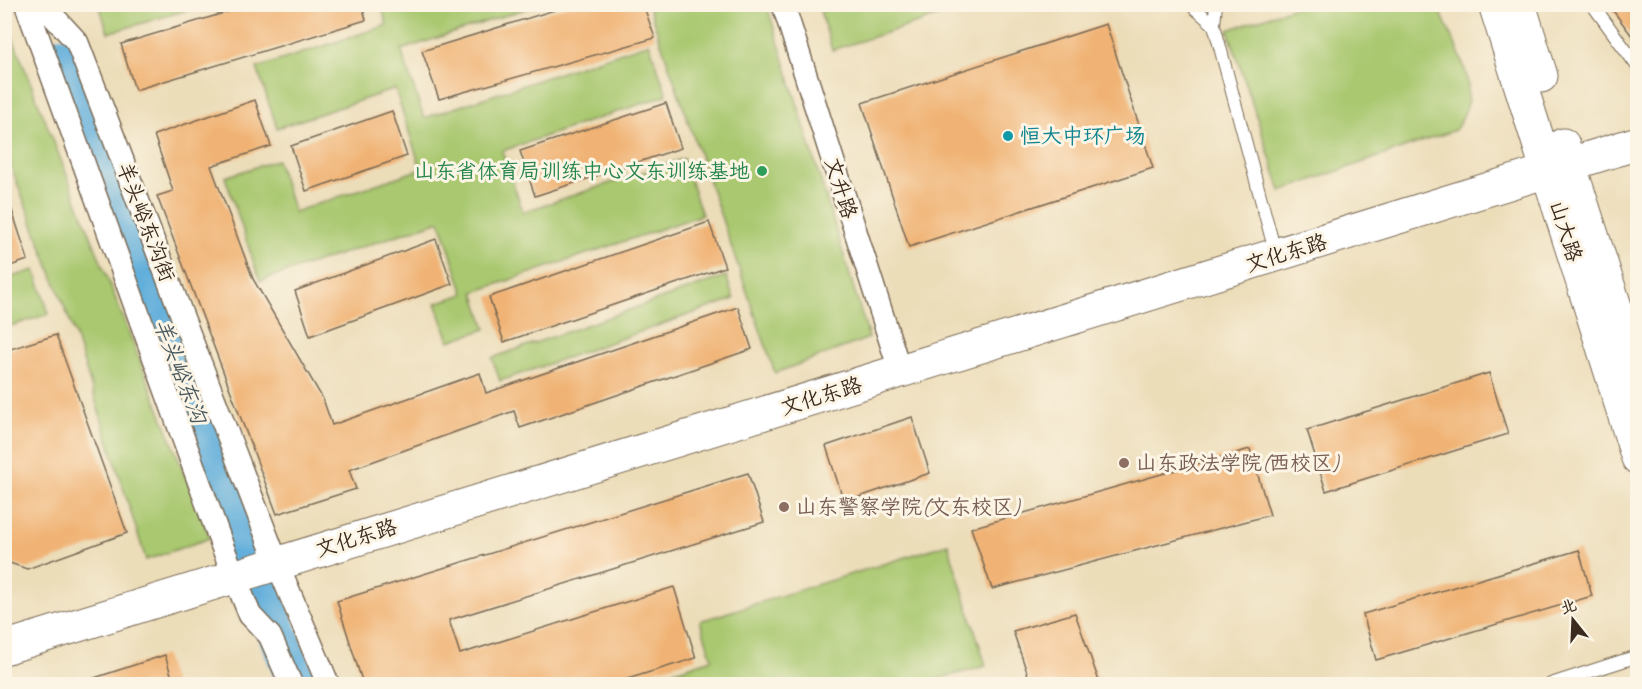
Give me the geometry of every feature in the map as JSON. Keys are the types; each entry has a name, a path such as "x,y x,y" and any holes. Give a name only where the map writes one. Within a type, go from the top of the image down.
{"main road":[{"name":"山大路","path":"1495,4 1638,378"},
{"name":"山大路","path":"1519,4 1558,167 1638,458"},
{"name":"文化东路","path":"4,648 1638,143"}],"street":[{"name":"羊头峪东沟街","path":"26,4 234,576 250,615 270,636 291,684"},
{"name":"羊头峪东沟街","path":"42,4 77,42 277,563 328,684"},
{"name":"文升路","path":"783,4 900,371"}],"lane":[{"path":"1190,4 1214,25"},
{"path":"1216,4 1214,25 1276,256"},
{"path":"1592,4 1638,67"},
{"path":"1551,684 1638,656"}],"green space":[{"path":"99,4 205,4 205,5 108,33"},
{"path":"818,4 974,4 974,5 832,50"},
{"path":"381,5 537,5 401,50 424,118 649,43 667,95 502,151 523,212 683,159 702,215 474,292 486,329 449,341 436,303 464,294 440,221 260,281 225,177 277,160 294,212 421,169 395,89 277,128 257,68 387,25"},
{"name":"山东省体育局训练中心文东训练基地","path":"648,5 767,5 869,338 775,373"},
{"path":"1301,5 1438,5 1468,83 1468,99 1464,114 1455,130 1281,191 1228,30"},
{"path":"10,31 210,538 146,560 74,332 5,151 4,33"},
{"path":"35,270 49,314 5,328 5,279"},
{"path":"726,276 734,299 500,381 492,358"},
{"path":"948,544 986,666 920,684 635,684 712,659 700,621"}],"building":[{"path":"254,4 362,4 366,20 135,90 121,44"},
{"path":"574,4 643,4 655,38 439,99 422,51"},
{"path":"1608,4 1638,4 1638,44"},
{"name":"恒大中环广场","path":"1106,24 1153,168 909,247 862,103"},
{"path":"255,100 271,146 211,166 253,279 323,399 332,425 480,373 486,393 738,307 752,349 520,428 514,411 349,470 356,489 277,514 157,196 173,191 154,135"},
{"path":"666,103 681,148 535,196 520,151"},
{"path":"392,111 407,156 306,191 291,146"},
{"path":"8,198 28,260 4,268 4,199"},
{"path":"709,222 725,267 504,342 489,297"},
{"path":"436,239 452,284 310,336 295,291"},
{"path":"56,335 127,533 27,569 4,561 4,351"},
{"path":"1489,373 1508,434 1326,491 1307,430"},
{"path":"912,417 930,473 844,502 826,446"},
{"path":"1250,449 1270,515 992,589 971,528"},
{"path":"748,473 764,522 449,620 460,654 674,587 696,658 611,684 363,684 337,601"},
{"path":"1579,550 1592,596 1376,660 1363,614"},
{"path":"1075,613 1100,684 1031,684 1013,631"},
{"path":"165,655 174,684 86,684 85,681"}],"waterway":[{"name":"羊头峪东沟","path":"61,57 262,594 295,676"}],"place":[{"name":"恒大中环广场","path":"1008,136"},
{"name":"山东省体育局训练中心文东训练基地","path":"762,171"},
{"name":"山东政法学院(西校区)","path":"1124,463"},
{"name":"山东警察学院(文东校区)","path":"784,507"}]}
